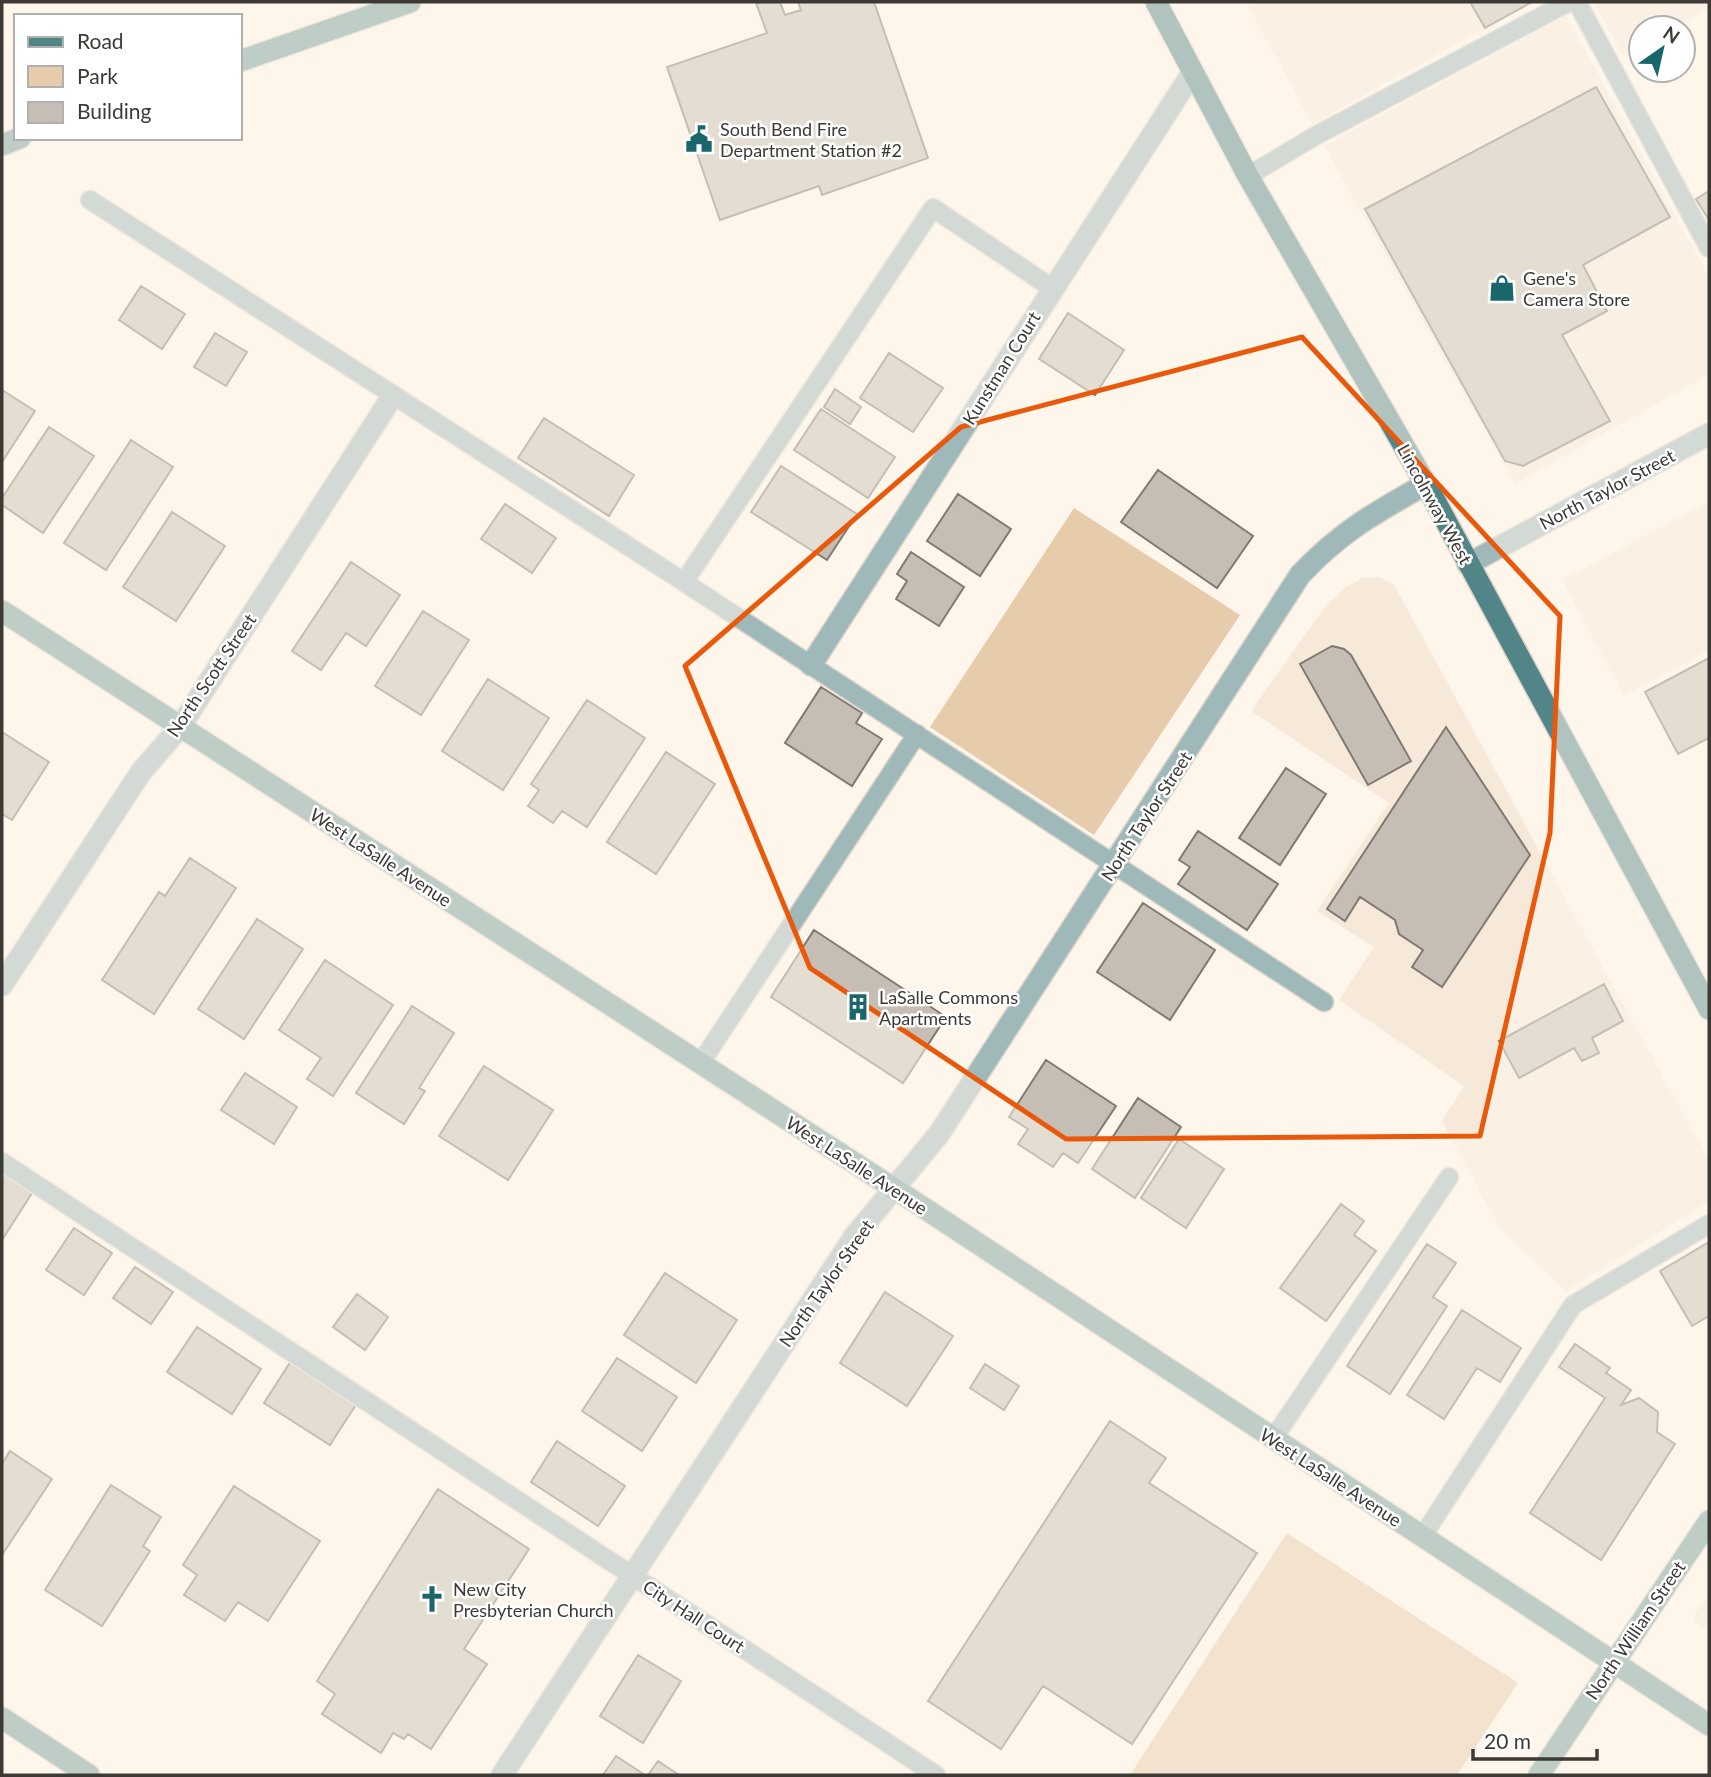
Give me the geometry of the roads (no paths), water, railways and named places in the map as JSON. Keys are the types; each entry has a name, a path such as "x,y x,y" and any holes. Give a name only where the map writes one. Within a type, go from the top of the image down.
{"main road":[{"name":"Lincolnway West","path":"1156,2 1248,176 1426,484 1709,1009"}],"street":[{"path":"242,60 382,6 410,2"},
{"name":"Kunstman Court","path":"811,665 1193,72"},
{"name":"North Scott Street","path":"2,985 141,772 180,727 392,397"},
{"name":"North Taylor Street","path":"1468,564 1709,434"},
{"name":"North Taylor Street","path":"502,1775 854,1237 939,1134 1300,575 1328,545 1355,524 1426,484"},
{"name":"West LaSalle Avenue","path":"2,611 894,1189 1709,1725"},
{"name":"North William Street","path":"1539,1775 1709,1521"},
{"path":"2,1717 89,1775"}],"lane":[{"path":"1248,176 1315,136 1569,2"},
{"path":"1577,2 1709,248"},
{"path":"90,200 392,397 684,582 1324,1002"},
{"path":"684,582 933,208 1052,288"},
{"path":"700,1064 917,734"},
{"name":"City Hall Court","path":"2,1162 936,1775"},
{"path":"1273,1439 1449,1177"},
{"path":"1422,1537 1573,1305 1709,1224"}],"place":[{"name":"South Bend Fire Department Station #2","path":"699,139"},
{"name":"Gene's Camera Store","path":"1502,288"},
{"name":"LaSalle Commons Apartments","path":"858,1007"},
{"name":"New City Presbyterian Church","path":"432,1599"}]}
